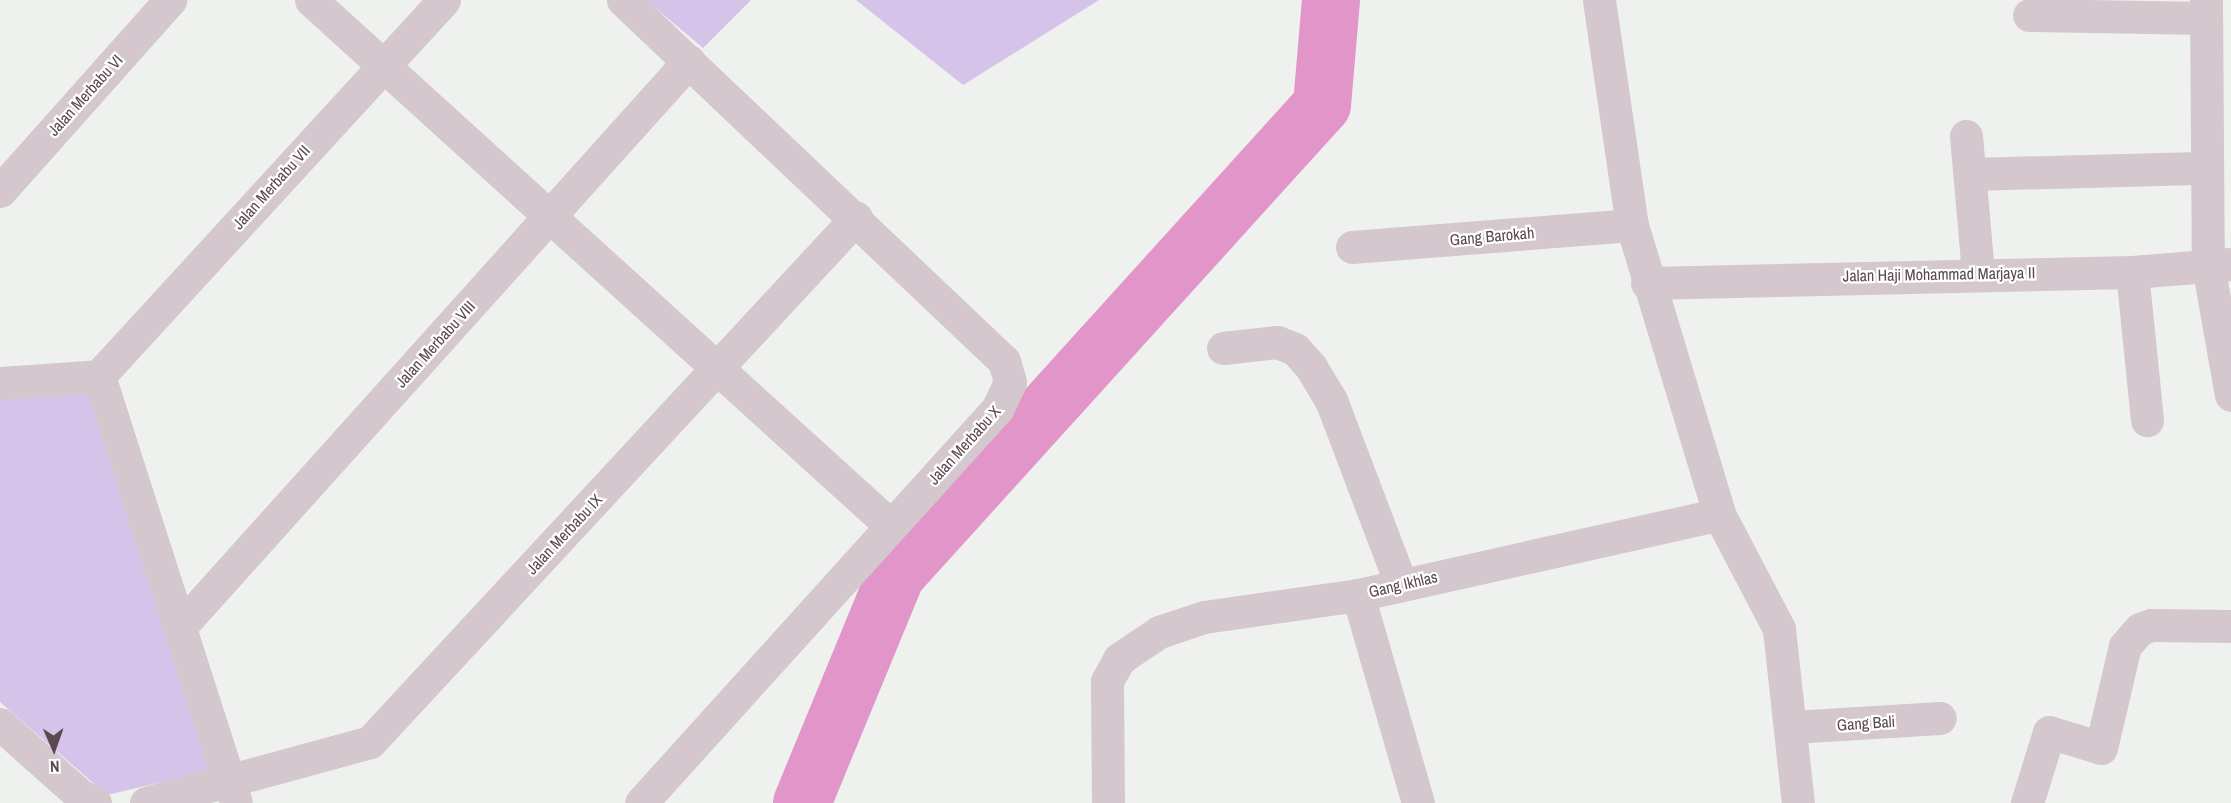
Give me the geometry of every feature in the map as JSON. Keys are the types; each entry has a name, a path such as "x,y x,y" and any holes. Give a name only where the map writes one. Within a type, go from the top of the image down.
{"street":[{"name":"Jalan Merbabu VI","path":"0,191 170,0"},
{"path":"310,0 381,67 890,525"},
{"name":"Jalan Merbabu VII","path":"99,376 444,0"},
{"name":"Jalan Merbabu X","path":"623,0 856,218 1004,361 1010,382 998,408 641,803"},
{"path":"1599,0 1632,225 1647,283 1719,514 1779,629 1792,727 1798,803"},
{"path":"2029,15 2206,9 2207,168 2219,264 2231,395"},
{"name":"Jalan Merbabu VIII","path":"180,627 689,61"},
{"path":"1966,136 1978,272"},
{"path":"1970,174 2207,168"},
{"name":"Jalan Merbabu IX","path":"146,803 233,792 370,742 856,218"},
{"name":"Gang Barokah","path":"1352,247 1632,225"},
{"name":"Jalan Haji Mohammad Marjaya II","path":"1647,283 1978,272 2132,272 2219,264"},
{"path":"2132,272 2147,420"},
{"path":"1223,348 1277,342 1295,349 1311,367 1331,400 1401,584"},
{"path":"0,383 99,376 233,792"},
{"name":"Gang Ikhlas","path":"1108,803 1107,681 1119,659 1159,632 1204,617 1358,595 1719,514"},
{"path":"1358,595 1418,803"},
{"path":"2027,803 2049,732 2101,748 2125,646 2140,629 2151,625 2231,626"},
{"name":"Gang Bali","path":"1792,727 1940,718"},
{"path":"0,724 80,795 95,803"}],"shaded area":[{"path":"646,0 751,0 703,48"},
{"path":"856,0 1099,0 963,85"},
{"path":"88,388 213,770 107,795 0,702 0,395"}],"waterway":[{"path":"802,803 896,575 1322,105 1331,0"}]}
